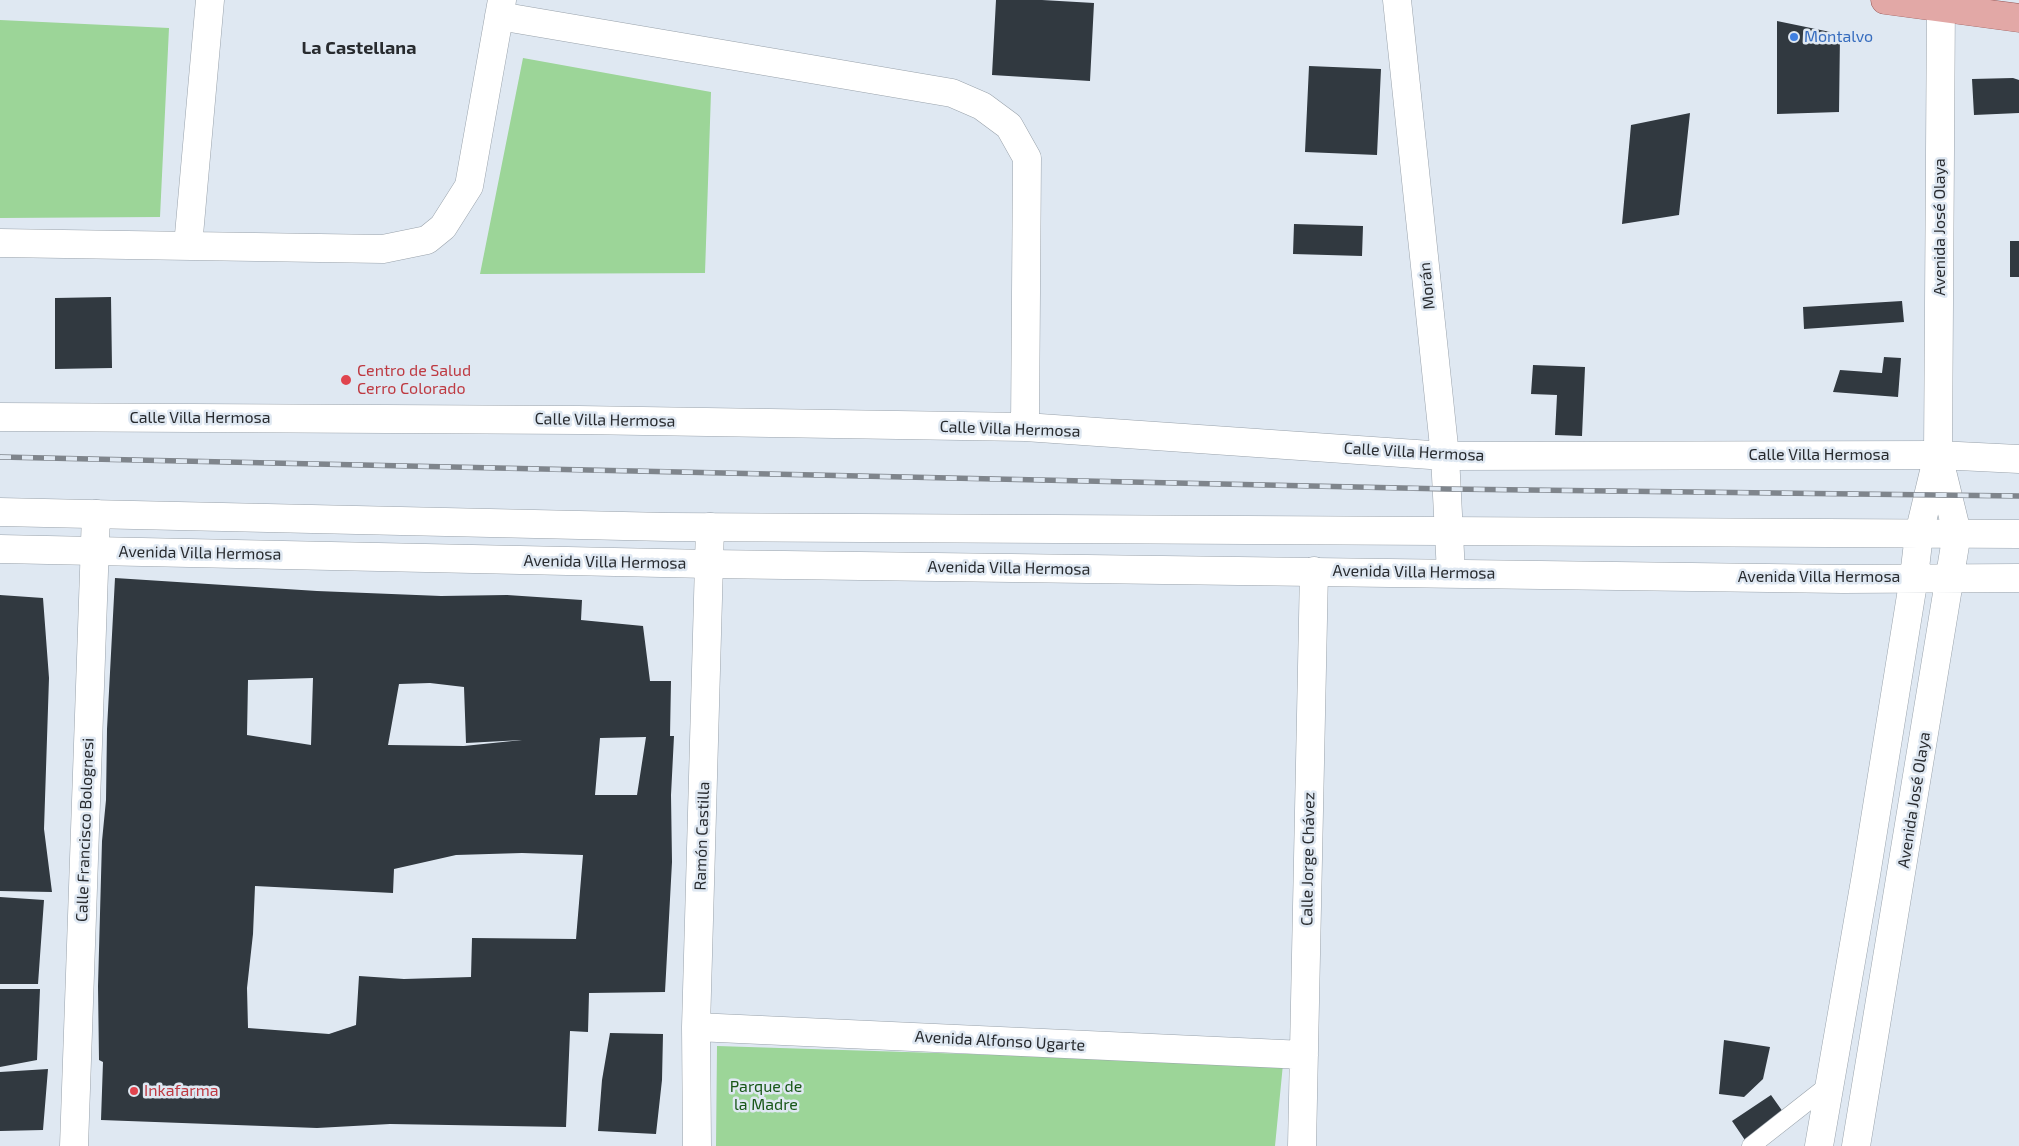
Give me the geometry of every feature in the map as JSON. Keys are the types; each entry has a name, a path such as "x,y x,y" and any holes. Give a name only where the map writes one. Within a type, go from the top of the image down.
{"main road":[{"path":"1885,0 1941,4 2019,18"}],"street":[{"name":"Morán","path":"1397,0 1445,456 1451,573"},
{"path":"188,246 204,1"},
{"name":"Avenida José Olaya","path":"1819,1146 1866,875 1914,577 1919,534 1938,455 1941,4"},
{"path":"0,243 383,249 427,240 442,227 469,186 501,8 952,93 982,106 1009,126 1027,158 1025,427"},
{"name":"Calle Villa Hermosa","path":"0,417 579,420 1025,427 1445,456 1938,455 2019,459"},
{"name":"Avenida José Olaya","path":"1856,1146 1957,533 1938,455"},
{"path":"0,512 710,527 2019,534"},
{"name":"Calle Francisco Bolognesi","path":"74,1146 96,514"},
{"name":"Ramón Castilla","path":"697,1146 696,1027 710,527"},
{"name":"Avenida Villa Hermosa","path":"0,549 709,564 1843,579 1914,577 2019,578"},
{"name":"Calle Jorge Chávez","path":"1302,1146 1314,571"},
{"path":"1894,697 1930,704"},
{"path":"1866,875 1901,880"},
{"name":"Avenida Alfonso Ugarte","path":"696,1027 1304,1056"},
{"path":"1836,1045 1872,1052"}],"lane":[{"path":"1751,1146 1830,1084"}],"green space":[{"path":"0,20 169,28 160,217 0,218"},
{"path":"523,58 711,92 705,273 480,274"},
{"name":"Parque de la Madre","path":"717,1046 1283,1064 1275,1146 716,1146"}],"building":[{"path":"996,0 1094,3 1090,81 992,75"},
{"path":"1777,21 1840,34 1839,112 1777,114"},
{"path":"1309,66 1381,69 1377,155 1305,152"},
{"path":"2013,78 2019,80 2019,113 1974,115 1972,79"},
{"path":"1690,113 1679,215 1622,224 1631,125"},
{"path":"1294,224 1363,226 1362,256 1293,254"},
{"path":"2010,241 2019,241 2019,277 2010,277"},
{"path":"111,297 112,368 55,369 55,298"},
{"path":"1902,301 1904,322 1804,329 1803,307"},
{"path":"1884,357 1901,358 1898,397 1833,392 1840,370 1882,373"},
{"path":"1533,365 1585,367 1582,436 1555,435 1557,395 1531,394"},
{"path":"115,578 317,591 441,596 507,595 582,600 581,620 643,626 650,681 671,681 670,736 674,736 671,795 672,862 665,992 589,993 588,1032 570,1031 566,1127 390,1124 317,1128 101,1120 103,1062 99,1060 98,986 107,729","holes":["313,678 311,745 247,735 248,680","430,683 464,687 466,743 522,740 464,746 388,745 399,684","646,737 637,795 595,795 600,738","522,853 583,855 576,939 472,938 471,977 404,979 359,976 356,1025 329,1034 248,1028 247,988 253,934 255,886 393,893 394,869 456,855"]},
{"path":"0,595 43,598 49,678 44,829 52,892 0,891"},
{"path":"0,897 44,900 38,984 0,984"},
{"path":"0,989 40,989 37,1060 0,1067"},
{"path":"610,1033 663,1034 662,1080 656,1134 598,1131 602,1080"},
{"path":"1724,1040 1770,1047 1763,1079 1744,1097 1719,1094"},
{"path":"48,1069 43,1130 0,1131 0,1072"},
{"path":"1771,1095 1788,1119 1749,1146 1732,1121"}],"railway":[{"path":"0,457 1447,489 2019,496"}],"place":[{"name":"Montalvo","path":"1794,37"},
{"name":"Centro de Salud Cerro Colorado","path":"346,380"},
{"name":"Inkafarma","path":"134,1091"}],"district":[{"name":"La Castellana","path":"359,48"}]}
